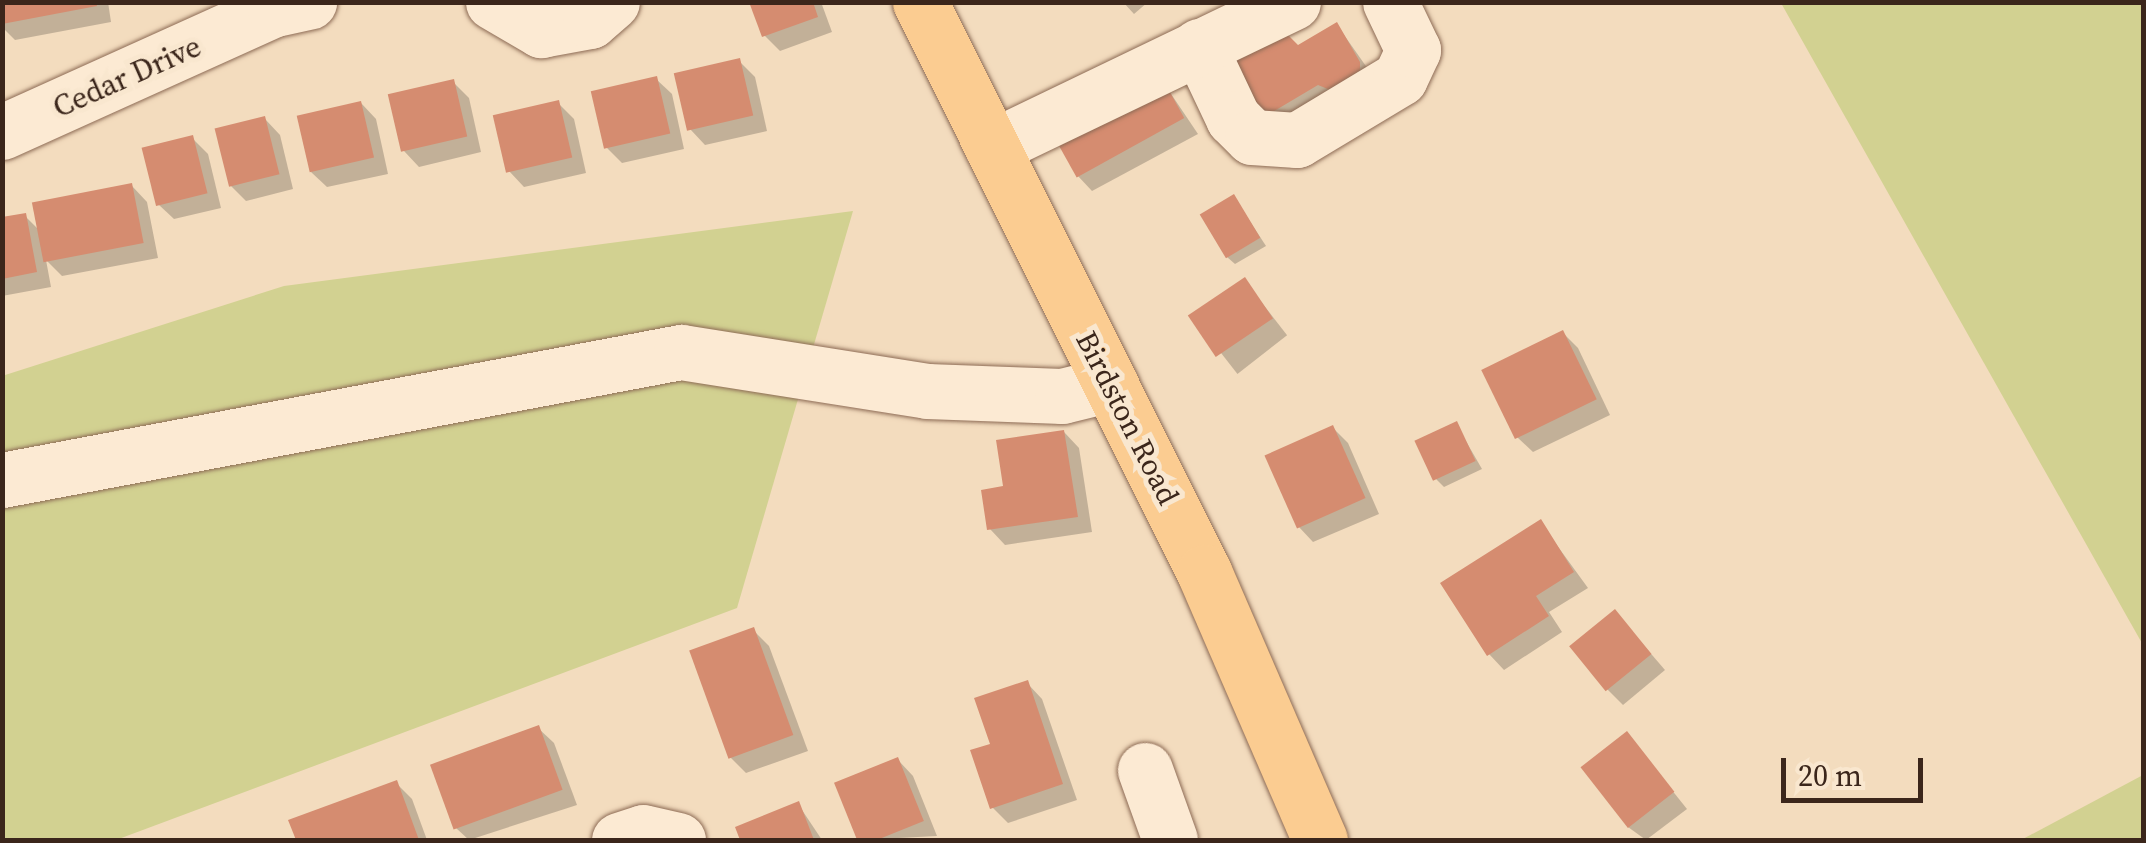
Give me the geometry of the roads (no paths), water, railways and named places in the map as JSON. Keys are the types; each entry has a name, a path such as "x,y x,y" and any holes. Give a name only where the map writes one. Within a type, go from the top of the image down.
{"main road":[{"name":"Birdston Road","path":"920,2 1204,572 1320,840"}],"street":[{"name":"Cedar Drive","path":"2,132 275,10 308,2"},
{"path":"493,2 541,30 590,21 612,2"},
{"path":"992,148 1293,2"},
{"path":"1198,46 1233,118 1252,136 1298,140 1400,78 1412,50 1390,2"},
{"path":"2,480 681,352 926,391 1062,396 1110,384"},
{"path":"1145,770 1170,840"},
{"path":"618,840 643,832 678,840"}]}
